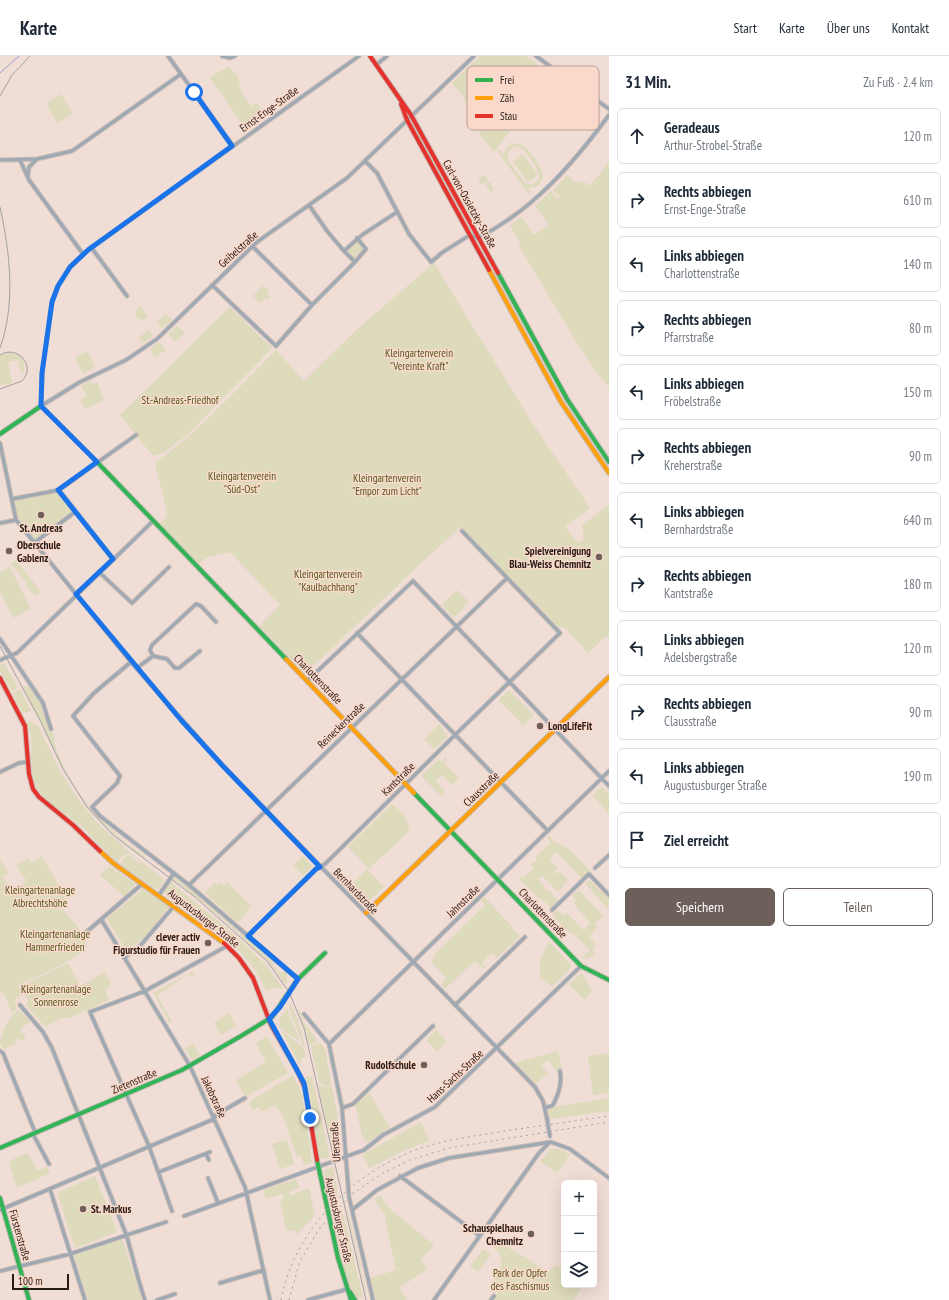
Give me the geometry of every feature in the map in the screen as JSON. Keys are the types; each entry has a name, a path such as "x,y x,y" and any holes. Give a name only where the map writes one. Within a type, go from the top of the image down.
{"street":[{"path":"168,56 232,146"},
{"path":"222,56 230,58 235,56"},
{"name":"Ernst-Enge-Straße","path":"41,406 42,373 52,302 58,286 70,267 91,247 359,56"},
{"name":"Carl-von-Ossietzky-Straße","path":"370,56 398,98 411,114 567,399 609,462"},
{"path":"376,65 387,56"},
{"name":"Geibelstraße","path":"0,434 78,383 115,366 146,347 176,322 252,246 346,178 407,120 411,114 474,56"},
{"path":"536,56 550,66"},
{"path":"0,160 36,159 72,151 181,74"},
{"name":"Carl-von-Ossietzky-Straße","path":"398,98 407,120 561,402 609,473"},
{"path":"599,102 609,109"},
{"path":"599,127 609,115"},
{"path":"365,161 378,176 409,234 423,254 431,262 443,252 470,235 478,238 506,222 530,204 554,182 597,130"},
{"path":"27,176 29,167 36,159"},
{"path":"20,160 27,176 83,254"},
{"path":"310,205 327,231 355,262"},
{"path":"344,251 357,238 397,212"},
{"path":"212,285 276,346 312,305 366,249 357,238"},
{"path":"252,246 312,305"},
{"path":"91,247 127,296"},
{"path":"518,324 524,321"},
{"name":"Charlottenstraße","path":"41,406 97,462 581,966 609,980"},
{"path":"576,426 582,422"},
{"path":"12,499 58,490 136,434"},
{"name":"Bernhardstraße","path":"0,443 16,520 34,543 131,662 199,740 320,867 535,1087 541,1096 545,1108 551,1142"},
{"path":"58,490 113,559"},
{"path":"34,543 75,512"},
{"path":"0,523 16,520"},
{"path":"0,660 17,653 76,594 153,521"},
{"path":"462,532 506,578"},
{"path":"99,572 132,603 169,567"},
{"name":"Reineckerstraße","path":"189,885 506,578"},
{"name":"Kantstraße","path":"248,936 316,869 327,862 560,633 506,578"},
{"path":"307,681 411,581 414,582 609,786"},
{"path":"152,656 150,650 152,645 196,604 201,606 216,622"},
{"path":"357,633 500,783 548,831"},
{"path":"0,639 10,656 43,702 51,729"},
{"path":"137,668 152,656 167,659 175,668 179,668 200,651"},
{"path":"131,662 94,693 73,716 120,776 120,780 92,807 100,816 130,842 155,857 298,979"},
{"name":"Augustusburger Straße","path":"0,678 25,726 31,783 39,797 73,825 113,863 228,946 254,978 269,1019 305,1088 318,1167 338,1258 351,1300"},
{"name":"Clausstraße","path":"366,913 609,678"},
{"path":"0,772 19,763 28,762"},
{"name":"Jahnstraße","path":"329,1044 609,772"},
{"path":"595,868 609,855"},
{"path":"159,895 174,873"},
{"path":"552,910 589,874 609,895"},
{"path":"83,935 143,884"},
{"path":"124,958 140,946 174,906"},
{"name":"Jakobstraße","path":"101,919 190,1066 247,1192 270,1300"},
{"path":"455,1005 525,937"},
{"path":"172,1211 149,1146 90,1012 145,991 228,946"},
{"path":"269,1019 280,1007 298,979 325,953"},
{"name":"Hans-Sachs-Straße","path":"184,1216 364,1150 383,1135 435,1107 581,966"},
{"path":"20,1005 43,1032 52,1048 126,1234 135,1262 135,1272 145,1300"},
{"name":"Uferstraße","path":"304,1014 329,1044 342,1108 346,1157 346,1183 372,1300"},
{"name":"Zietenstraße","path":"0,1148 190,1066 269,1019"},
{"path":"342,1108 353,1104 433,1026"},
{"path":"0,1051 3,1053 34,1133 49,1164"},
{"path":"545,1108 553,1105 558,1095 562,1081 560,1071"},
{"path":"2,1210 214,1119 216,1115 245,1098"},
{"path":"434,1300 539,1153 551,1142"},
{"path":"352,1210 377,1190 400,1176 418,1168 449,1158 551,1142 570,1149 609,1178"},
{"path":"159,1172 208,1153 209,1160"},
{"path":"400,1176 480,1236"},
{"path":"208,1178 218,1203"},
{"path":"50,1189 85,1300"},
{"name":"Fürstenstraße","path":"0,1198 2,1210 29,1300"},
{"path":"0,1271 70,1254 126,1234 166,1222"},
{"path":"220,1283 264,1270"},
{"path":"308,1300 348,1289"},
{"name":"Augustusburger Straße","path":"348,1289 355,1300"},
{"path":"157,1300 175,1294"},
{"path":"491,1300 494,1296"}],"green space":[{"path":"480,56 526,56 539,66 470,66"},
{"path":"229,66 238,77 241,92 251,106 257,103 266,116 246,129 210,78 218,72 223,78 219,72"},
{"path":"467,69 467,104 462,95 452,83"},
{"path":"61,94 73,114 57,123 46,103"},
{"path":"478,130 511,130 494,152 481,137"},
{"path":"517,143 525,147 540,166 543,175 541,182 538,186 528,188 531,193 529,194 497,151 499,149 503,155 508,146","holes":["517,146 528,155 538,171 539,179 532,185 525,183 507,159 509,150"]},
{"path":"523,154 538,175 528,182 513,162"},
{"path":"609,162 609,388 584,354 562,318 519,246 521,245 510,225 521,217 534,235 549,225 535,206 551,191 558,199 560,197 553,190 567,175 575,182 583,181 590,186"},
{"path":"486,176 488,182 490,182 494,190 491,192 485,183 480,184 479,177"},
{"path":"357,240 365,249 355,260 346,251"},
{"path":"434,263 531,421 590,508 565,527 578,543 584,539 582,525 609,505 609,639 606,636 588,653 564,627 558,628 461,527 305,674 259,626 280,605 230,552 206,558 198,565 159,524 165,518 167,511 155,463 203,423 276,350 304,381 355,331"},
{"path":"263,285 269,290 267,292 271,297 267,300 265,298 261,303 253,296"},
{"path":"140,306 148,317 144,321 136,317 136,311"},
{"name":"St.-Andreas-Friedhof","path":"230,307 272,348 186,436 163,453 153,456 120,415"},
{"path":"166,314 172,320 162,328 157,321"},
{"path":"177,326 185,333 175,342 168,334"},
{"path":"148,329 153,336 143,343 139,338"},
{"path":"159,342 166,350 155,357 150,349"},
{"path":"87,351 95,367 83,374 75,357"},
{"path":"9,352 21,356 24,361 24,373 21,374 18,360 8,362 12,383 0,386 0,356"},
{"path":"90,381 92,384 97,382 104,400 86,409 80,400 87,396 81,386"},
{"path":"59,490 75,512 33,541 16,520 12,499"},
{"path":"16,560 41,592 35,596 25,585 27,583 11,564"},
{"path":"10,567 31,609 13,618 0,592 0,572"},
{"path":"457,590 469,602 454,618 441,605"},
{"path":"4,663 18,688 12,691 0,671 0,666"},
{"path":"28,685 42,707 53,733 55,746 71,780 81,795 92,810 118,836 146,856 144,858 107,828 93,814 77,792 60,764 23,687"},
{"path":"20,689 31,711 23,713 13,693"},
{"path":"508,691 510,691 534,715 523,725 499,700"},
{"path":"32,721 34,726 37,724 36,721 61,773 81,803 100,826 141,862 129,854 125,854 117,862 80,825 49,802 38,790 33,776 31,738 27,723"},
{"path":"439,724 448,736 434,749 424,739"},
{"path":"447,756 446,759 448,759 444,763 459,778 452,785 442,775 436,781 445,791 441,796 421,776 439,759 442,762"},
{"path":"602,787 609,794 609,814 592,795"},
{"path":"392,804 405,816 410,830 369,869 348,847"},
{"path":"550,836 555,842 569,849 590,871 582,879 556,852 549,859 558,869 554,872 557,874 560,871 568,880 563,885 564,886 558,892 542,876 538,879 545,887 544,889 550,891 558,901 551,908 541,898 538,898 518,878 521,876 523,878 534,868 531,864 536,861 537,856 551,843 547,838"},
{"path":"128,855 139,863 142,862 164,879 159,888 156,889 120,864"},
{"path":"42,856 68,902 61,907 81,931 87,946 83,951 66,962 44,974 18,985 21,989 22,995 16,998 15,1005 17,1008 12,1013 3,992 0,993 0,859 9,873 2,877 13,891 27,881 16,866 28,858 31,863"},
{"path":"303,856 312,866 304,876 293,865"},
{"path":"109,867 136,884 124,896 100,875"},
{"path":"367,869 384,887 365,905 348,888"},
{"path":"174,878 189,888 239,932 238,933 173,879"},
{"path":"589,880 609,899 608,909 585,883"},
{"path":"171,882 236,936 228,940 166,896 165,891"},
{"path":"215,882 217,885 220,883 224,886 227,882 251,906 238,923 205,893"},
{"path":"143,889 168,906 168,908 146,936 127,952 107,919"},
{"path":"579,890 603,916 595,924 597,927 589,937 596,944 593,949 595,956 583,959 582,958 590,950 571,932 569,933 552,915 558,910 563,916 566,912 583,930 590,923 573,903 576,900 572,896"},
{"path":"485,897 520,936 497,958 491,953 482,963 486,968 484,969 475,961 445,989 441,984 446,978 431,962 434,958 433,956 485,905 481,901"},
{"path":"241,933 275,963 273,965 282,974 285,971 287,973 286,985 268,961 239,935"},
{"path":"237,937 266,965 283,988 275,989 275,987 267,991 253,967 232,943"},
{"path":"549,941 571,965 571,968 552,987 540,977 540,960"},
{"name":"Kleingartenanlage Sonnenrose","path":"68,963 80,986 105,972 111,984 105,991 109,1000 69,1018 61,1018 45,1027 26,1005 28,1000 24,995 24,985"},
{"path":"193,971 194,974 192,978 189,974 157,995 172,1022 170,1023 153,993"},
{"path":"582,973 592,991 585,1000 569,984"},
{"path":"290,1002 299,1023 305,1046 303,1045 289,1008"},
{"path":"297,1006 304,1022 318,1042 309,1045"},
{"path":"287,1008 300,1042 280,1028 279,1019"},
{"path":"19,1010 30,1022 20,1029 26,1038 21,1042 19,1038 15,1040 16,1043 4,1049 0,1044 0,1040 9,1020"},
{"path":"229,1013 236,1026 221,1035 214,1023"},
{"path":"436,1030 447,1042 437,1051 426,1040"},
{"path":"282,1031 303,1047 306,1057 302,1058 300,1066"},
{"path":"267,1036 288,1073 245,1097 236,1080 266,1062 256,1043"},
{"path":"320,1043 325,1049 332,1086 325,1086 319,1082 311,1046"},
{"path":"193,1044 200,1055 192,1060 185,1049"},
{"path":"558,1051 564,1080 548,1060 541,1065 548,1073 535,1084 515,1063"},
{"path":"609,1053 609,1093 593,1095 588,1056"},
{"path":"293,1075 302,1094 312,1162 304,1165 301,1156 297,1157 282,1114 275,1105 269,1108 269,1110 262,1111 259,1107 253,1110 249,1102"},
{"path":"312,1076 330,1157 325,1159 319,1157 310,1092 305,1077"},
{"path":"317,1083 320,1086 332,1087 337,1112 340,1145 334,1150 334,1156"},
{"path":"369,1093 390,1127 367,1143 362,1135 355,1105"},
{"path":"609,1098 609,1111 550,1119 547,1108"},
{"path":"421,1122 429,1141 407,1149 370,1168 369,1167 362,1155"},
{"path":"287,1140 294,1164 280,1169 272,1144"},
{"path":"551,1149 560,1149 570,1154 557,1173 540,1161"},
{"path":"28,1153 37,1171 47,1167 50,1173 17,1188 9,1161"},
{"path":"333,1167 338,1194 328,1203 324,1171"},
{"path":"95,1176 117,1232 75,1248 57,1193"},
{"path":"296,1179 300,1187 290,1191 290,1196 309,1188 315,1216 296,1235 295,1230 286,1231 280,1200 289,1196 283,1198 282,1194 266,1199 263,1190"},
{"path":"380,1195 391,1210 434,1245 421,1259 427,1270 400,1287 407,1300 376,1300 370,1278 396,1270 384,1213 374,1200"},
{"path":"347,1207 367,1293 346,1209"},
{"path":"343,1212 363,1297 357,1299 347,1281 333,1222"},
{"name":"Park der Opfer des Faschismus","path":"486,1236 525,1257 548,1272 555,1265 561,1268 561,1288 581,1288 574,1300 493,1300 498,1293 489,1286 499,1272 502,1261 497,1250 484,1239"},
{"path":"122,1238 142,1300 88,1300 74,1255"},
{"path":"484,1249 491,1255 478,1272 470,1266"}],"waterway":[{"path":"0,73 19,56"}],"tram line":[{"path":"0,96 12,75 30,56"},
{"path":"0,207 4,224 10,278 8,314 0,348"},
{"path":"0,355 6,352 18,354 23,358 27,369 26,375 22,381 0,389"},
{"path":"0,646 41,722 63,769 87,807 113,835 195,897 267,961 289,992 304,1028 366,1300"}],"railway":[{"path":"281,1300 288,1274 299,1249 331,1206 372,1172 396,1158 421,1148 452,1140 609,1116"},
{"path":"289,1300 300,1261 320,1228 352,1194 383,1173 410,1160 449,1148 609,1122"}],"traffic: fast":[{"path":"498,273 567,399 609,462"},
{"path":"0,434 41,406"},
{"path":"97,462 286,659"},
{"path":"414,793 581,966 609,980"},
{"path":"0,1148 182,1070 241,1036 272,1017 298,979 325,953"},
{"path":"317,1160 338,1258 351,1300"},
{"path":"0,1198 29,1300"},
{"path":"350,1292 355,1300"}],"traffic: slow":[{"path":"489,270 561,402 609,473"},
{"path":"286,659 414,793"},
{"path":"366,913 609,677"},
{"path":"100,851 113,863 224,943"}],"traffic: jam":[{"path":"370,56 411,115 498,273"},
{"path":"401,104 407,120 489,270"},
{"path":"0,678 25,726 29,774 33,789 39,797 73,825 100,851"},
{"path":"224,943 239,958 253,978 271,1025 297,1070 305,1088 317,1160"}],"place":[{"name":"St. Andreas","path":"41,515"},
{"name":"Oberschule Gablenz","path":"9,551"},
{"name":"Spielvereinigung Blau-Weiss Chemnitz","path":"599,557"},
{"name":"LongLifeFit","path":"540,726"},
{"name":"clever activ Figurstudio für Frauen","path":"208,943"},
{"name":"Rudolfschule","path":"424,1065"},
{"name":"St. Markus","path":"83,1209"},
{"name":"Schauspielhaus Chemnitz","path":"531,1234"}],"route":[{"path":"194,92 232,146 88,250 70,267 58,286 52,302 42,373 41,406 97,462 58,490 113,559 76,594 131,662 181,720 320,867 316,869 248,936 298,979 275,1014 269,1019 304,1083 307,1093 310,1118"}],"park label":[{"name":"Kleingartenverein \"Vereinte Kraft\"","path":"419,359"},
{"name":"Kleingartenverein \"Süd-Ost\"","path":"242,482"},
{"name":"Kleingartenverein \"Empor zum Licht\"","path":"387,484"},
{"name":"Kleingartenverein \"Kaulbachhang\"","path":"328,580"},
{"name":"Kleingartenanlage Albrechtshöhe","path":"40,896"},
{"name":"Kleingartenanlage Hammerfrieden","path":"55,940"}]}
